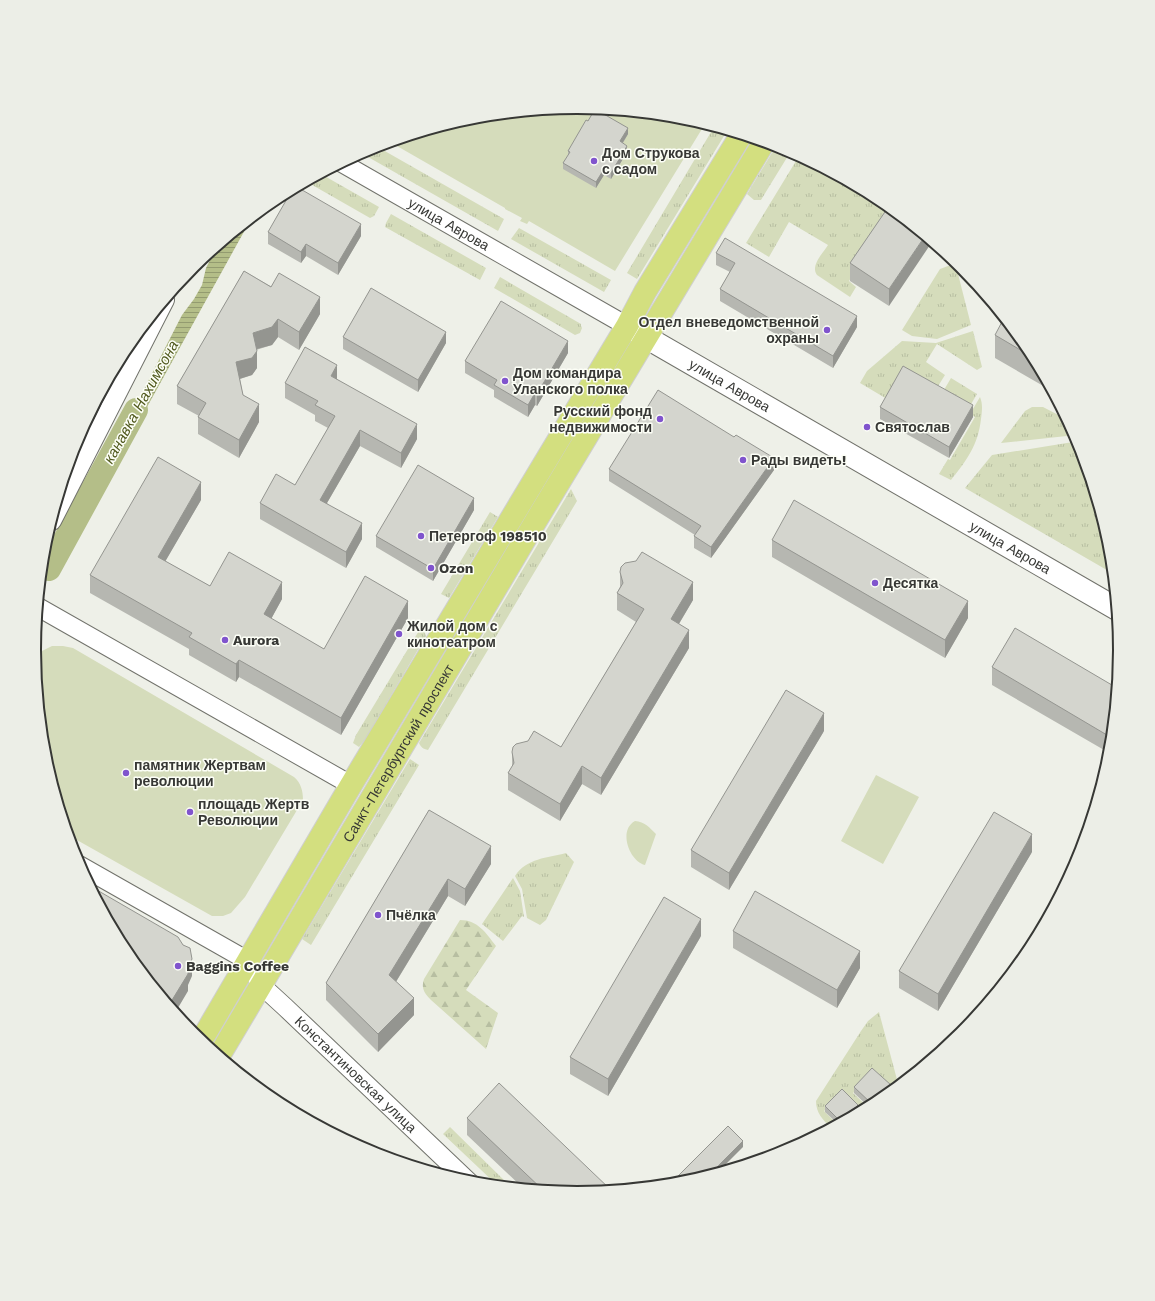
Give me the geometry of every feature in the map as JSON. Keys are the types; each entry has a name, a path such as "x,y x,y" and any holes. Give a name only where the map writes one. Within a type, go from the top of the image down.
{"main road":[{"name":"Санкт-Петербургский проспект","path":"204,1036 351,785 627,326 645,292 739,139"},
{"name":"Санкт-Петербургский проспект","path":"222,1052 534,524 761,146"}],"street":[{"name":"улица Аврова","path":"347,166 1112,606"},
{"path":"62,501 154,322"},
{"path":"43,610 351,785"},
{"path":"88,870 248,961"},
{"name":"Константиновская улица","path":"248,961 261,986 461,1174"}],"green space":[{"path":"542,115 613,115 682,124 702,129 615,271 529,221 527,224 520,221 522,218 396,146 439,132 473,124"},
{"path":"712,131 725,135 637,279 627,273"},
{"path":"384,150 504,219 498,231 368,157"},
{"path":"773,151 787,157 761,200 754,200 747,194"},
{"path":"796,161 846,186 876,204 892,216 849,281 856,287 850,297 817,275 815,271 818,260 828,245 789,222 769,257 746,243"},
{"path":"326,177 379,207 374,216 370,218 312,185"},
{"path":"391,214 486,268 480,280 385,227"},
{"path":"519,228 611,280 604,292 511,239"},
{"path":"952,266 957,271 971,325 937,339 912,336 902,330 940,269"},
{"path":"500,277 581,324 582,328 580,333 575,335 494,288"},
{"path":"973,331 982,367 977,370 937,344 926,362 945,375 935,391 887,399 860,383 867,371 902,341 936,343"},
{"path":"951,378 977,394 967,411 941,395"},
{"path":"980,397 982,402 982,410 980,428 977,437 967,459 951,480 939,474 948,459 950,460 975,417 970,414"},
{"path":"1032,407 1043,407 1060,416 1069,436 1001,443 1025,411"},
{"path":"1072,442 1086,478 1096,512 1104,546 1108,570 965,488 992,455"},
{"path":"571,489 577,501 428,750 421,747 419,743"},
{"path":"490,512 498,517 449,598 441,594"},
{"path":"420,629 424,631 426,636 365,740 359,747 353,743 356,735"},
{"name":"площадь Жертв Революции","path":"52,646 73,648 294,777 298,782 302,790 303,800 245,897 231,913 223,916 212,916 75,839 59,789 51,755 42,686 41,651"},
{"path":"410,759 419,765 311,945 302,939"},
{"path":"876,775 919,797 883,864 841,841"},
{"path":"635,821 649,827 656,834 645,865 634,858 630,852 626,838 630,825"},
{"path":"566,853 574,862 546,920 540,925 527,918 522,889 515,876 520,870 531,862"},
{"path":"513,878 520,891 524,917 522,916 503,941 482,924"},
{"path":"460,920 472,922 477,925 485,932 496,946 466,990 498,1013 486,1049 431,1000 423,988 424,979"},
{"path":"879,1012 897,1081 889,1087 872,1074 853,1093 865,1104 857,1109 842,1094 824,1111 834,1121 828,1125 819,1113 816,1101 868,1021"},
{"path":"450,1127 506,1182 491,1180 443,1134"}],"water":[{"path":"245,230 126,445 120,436 182,315 202,285 206,268 210,260"}],"building":[{"path":"592,114 605,115 628,128 620,141 627,146 611,173 604,169 596,182 563,163 570,152 568,151 586,120 588,121"},
{"path":"302,190 361,224 338,263 306,244 301,252 268,232 287,199"},
{"path":"885,211 922,240 889,289 850,263"},
{"path":"725,238 857,316 833,356 720,289 735,263 716,253"},
{"path":"244,271 271,287 279,273 320,297 299,332 278,319 272,327 253,333 257,351 252,358 236,362 243,395 259,404 239,440 198,417 206,403 177,386"},
{"path":"371,288 446,332 418,380 343,337"},
{"path":"501,301 568,341 537,394 535,393 528,405 494,385 497,380 465,361"},
{"path":"1002,322 1024,352 995,335"},
{"path":"305,347 337,365 331,376 417,424 401,453 360,430 320,500 362,523 346,552 260,503 276,474 295,485 335,416 315,405 318,401 285,383"},
{"path":"903,366 973,405 949,447 880,407"},
{"path":"658,390 734,437 736,435 774,458 711,547 694,536 701,526 609,469"},
{"path":"158,457 201,482 158,557 210,586 229,552 282,582 264,614 324,649 365,576 408,601 341,718 239,660 236,664 189,637 192,633 90,575"},
{"name":"Петергоф 198510","path":"418,465 474,498 433,569 376,536"},
{"path":"794,500 968,601 945,640 772,540"},
{"path":"642,552 693,582 671,619 689,630 601,778 582,766 560,804 508,773 514,763 512,752 513,747 516,744 528,741 534,731 561,747 644,609 617,593 623,583 620,572 621,567 625,563 636,561"},
{"path":"1015,628 1113,686 1107,735 992,667"},
{"path":"786,690 824,713 729,873 691,850"},
{"path":"429,810 491,846 465,889 448,879 389,975 414,998 378,1034 326,983"},
{"path":"994,812 1032,834 938,994 899,971"},
{"path":"97,890 178,937 183,945 190,948 192,959 188,967 188,974 171,1001 131,949"},
{"path":"755,891 860,951 837,990 733,931"},
{"path":"664,897 701,919 608,1079 570,1057"},
{"path":"872,1068 891,1085 869,1101 854,1087"},
{"path":"499,1083 607,1186 538,1186 467,1118"},
{"path":"842,1089 858,1105 851,1112 838,1119 825,1106"},
{"path":"728,1126 743,1141 715,1169 676,1178"}],"waterway":[{"name":"канавка Нахимсона","path":"49,569 136,410"}],"place":[{"name":"Дом Струкова с садом","path":"594,161"},
{"name":"Отдел вневедомственной охраны","path":"827,330"},
{"name":"Дом командира Уланского полка","path":"505,381"},
{"name":"Русский фонд недвижимости","path":"660,419"},
{"name":"Святослав","path":"867,427"},
{"name":"Рады видеть!","path":"743,460"},
{"name":"Петергоф 198510","path":"421,536"},
{"name":"Ozon","path":"431,568"},
{"name":"Десятка","path":"875,583"},
{"name":"Жилой дом с кинотеатром","path":"399,634"},
{"name":"Aurora","path":"225,640"},
{"name":"памятник Жертвам революции","path":"126,773"},
{"name":"площадь Жертв Революции","path":"190,812"},
{"name":"Пчёлка","path":"378,915"},
{"name":"Baggins Coffee","path":"178,966"}]}
